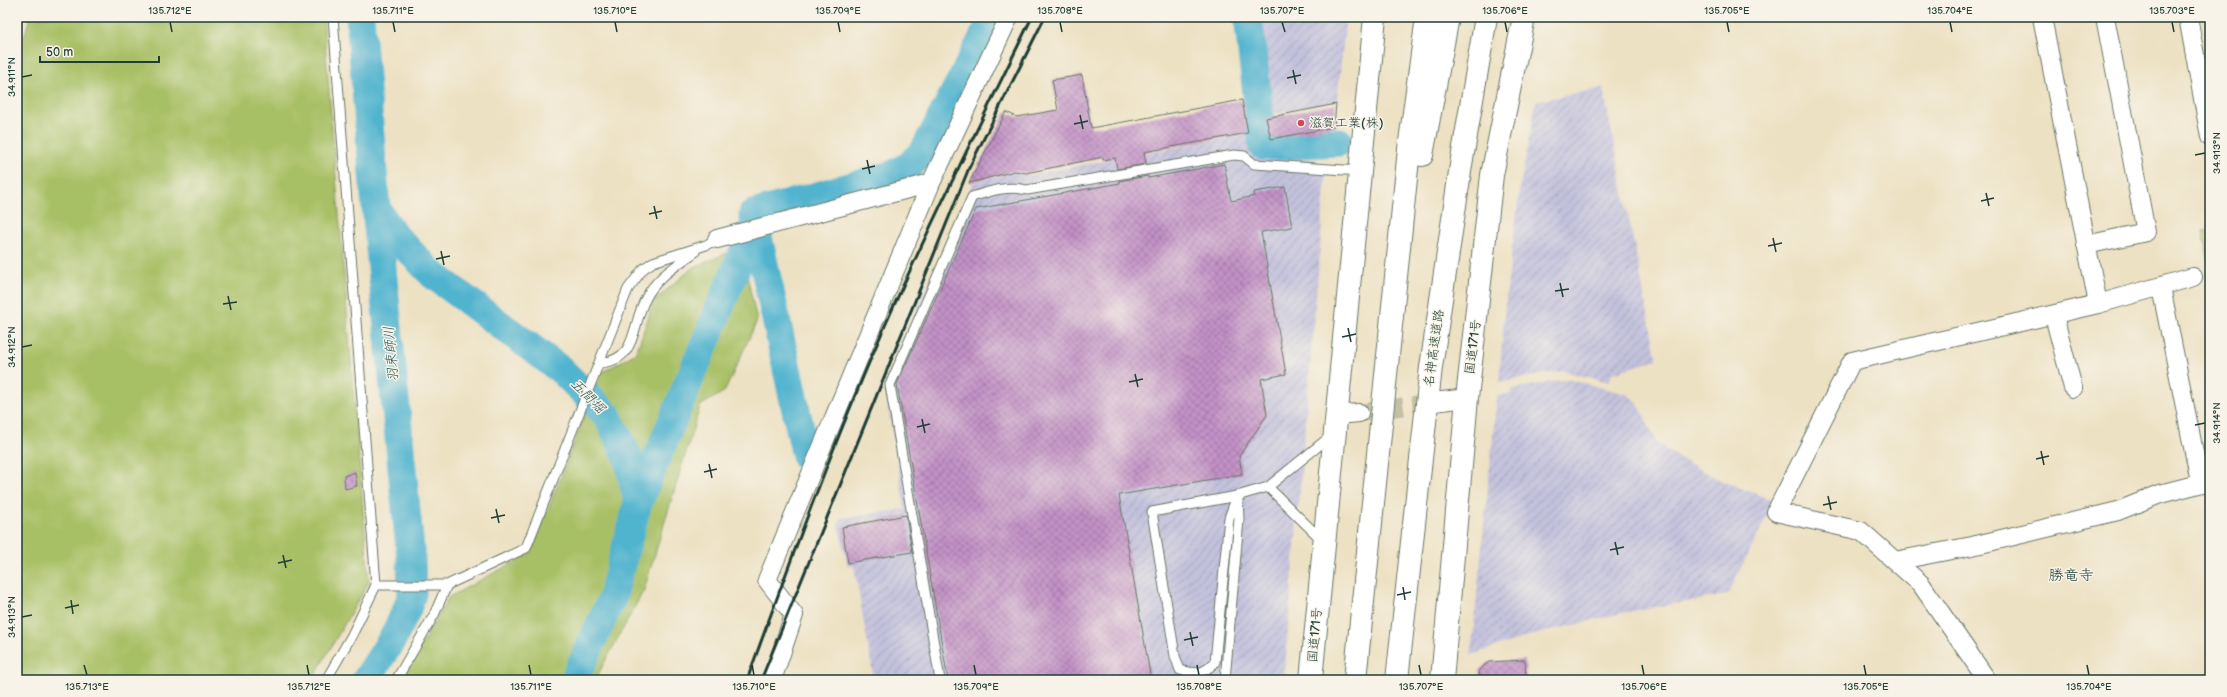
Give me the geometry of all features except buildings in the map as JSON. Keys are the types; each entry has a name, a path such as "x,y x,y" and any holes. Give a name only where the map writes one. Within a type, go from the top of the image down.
{"highway":[{"name":"国道171号","path":"1311,680 1374,17"},
{"path":"1355,680 1369,530 1409,149 1427,17"},
{"path":"1369,530 1394,323 1419,171 1448,17"},
{"name":"名神高速道路","path":"1396,680 1431,367 1461,165 1486,17"},
{"name":"国道171号","path":"1442,680 1467,398 1492,175 1524,17"}],"street":[{"path":"772,680 794,615 767,580 931,183 1009,17"},
{"path":"2042,17 2098,304"},
{"path":"2086,245 2146,232 2105,17"},
{"path":"2188,17 2210,137"},
{"path":"711,242 741,232 931,183"},
{"path":"1987,680 1921,584 1861,531 1776,512 1852,361 2054,316 2193,277"},
{"path":"1895,561 1972,546 2118,511 2160,494 2205,481 2161,287"},
{"path":"2054,316 2073,388"},
{"path":"1434,402 1467,398"},
{"path":"1335,424 1359,413"}],"lane":[{"path":"326,680 352,635 376,585 333,17"},
{"path":"940,680 890,385 972,197 990,191 1017,187 1027,190 1234,155 1244,156 1254,164 1360,171"},
{"path":"376,585 447,585 526,548 628,289 636,276 653,262 711,242"},
{"path":"600,363 611,362 622,357 632,339 645,298 661,278 711,242"},
{"path":"1238,496 1229,518 1215,662 1207,671 1193,673 1180,670 1175,656 1152,512 1238,496 1268,487 1335,424"},
{"path":"1268,487 1324,541"},
{"path":"1225,680 1239,518 1238,496"},
{"path":"396,680 434,615 447,585"}],"shaded area":[{"path":"1253,17 1346,17 1337,101 1263,116"},
{"path":"1603,88 1657,360 1612,373 1609,382 1563,371 1499,382 1505,305 1520,187 1536,101"},
{"path":"1257,132 1260,155 1317,160 1326,176 1284,680 874,680 854,566 848,566 838,525 841,518 905,509 884,383 973,183 1015,172 1029,175"},
{"path":"1567,379 1627,394 1637,402 1657,443 1669,452 1720,480 1775,501 1727,595 1626,612 1529,636 1471,655 1497,396 1511,394 1512,389"}],"green space":[{"path":"30,17 323,17 369,582 312,680 17,680 17,61"},
{"path":"2210,230 2210,266 2203,231"},
{"path":"741,247 757,321 725,391 700,406 644,590 595,680 401,680 449,597 531,553 601,373 636,353 654,301 692,268"}],"waterway":[{"name":"羽束師川","path":"360,17 376,208 411,559 412,594 407,609 393,638 366,680"},
{"path":"806,456 753,214 892,175 910,165 924,151 994,17"},
{"path":"1248,17 1263,146 1339,142"},
{"name":"五間堀","path":"376,208 394,235 432,274 561,370 607,415 628,457 638,503 612,598 574,680"},
{"path":"638,503 755,223"}],"tunnel":[{"path":"1359,413 1434,402"}],"railway":[{"path":"747,680 812,503 865,372 956,172 1032,17"},
{"path":"761,680 969,168 1045,17"}],"place":[{"name":"滋賀工業(株)","path":"1301,123"}],"district":[{"name":"勝竜寺","path":"2071,575"}]}
